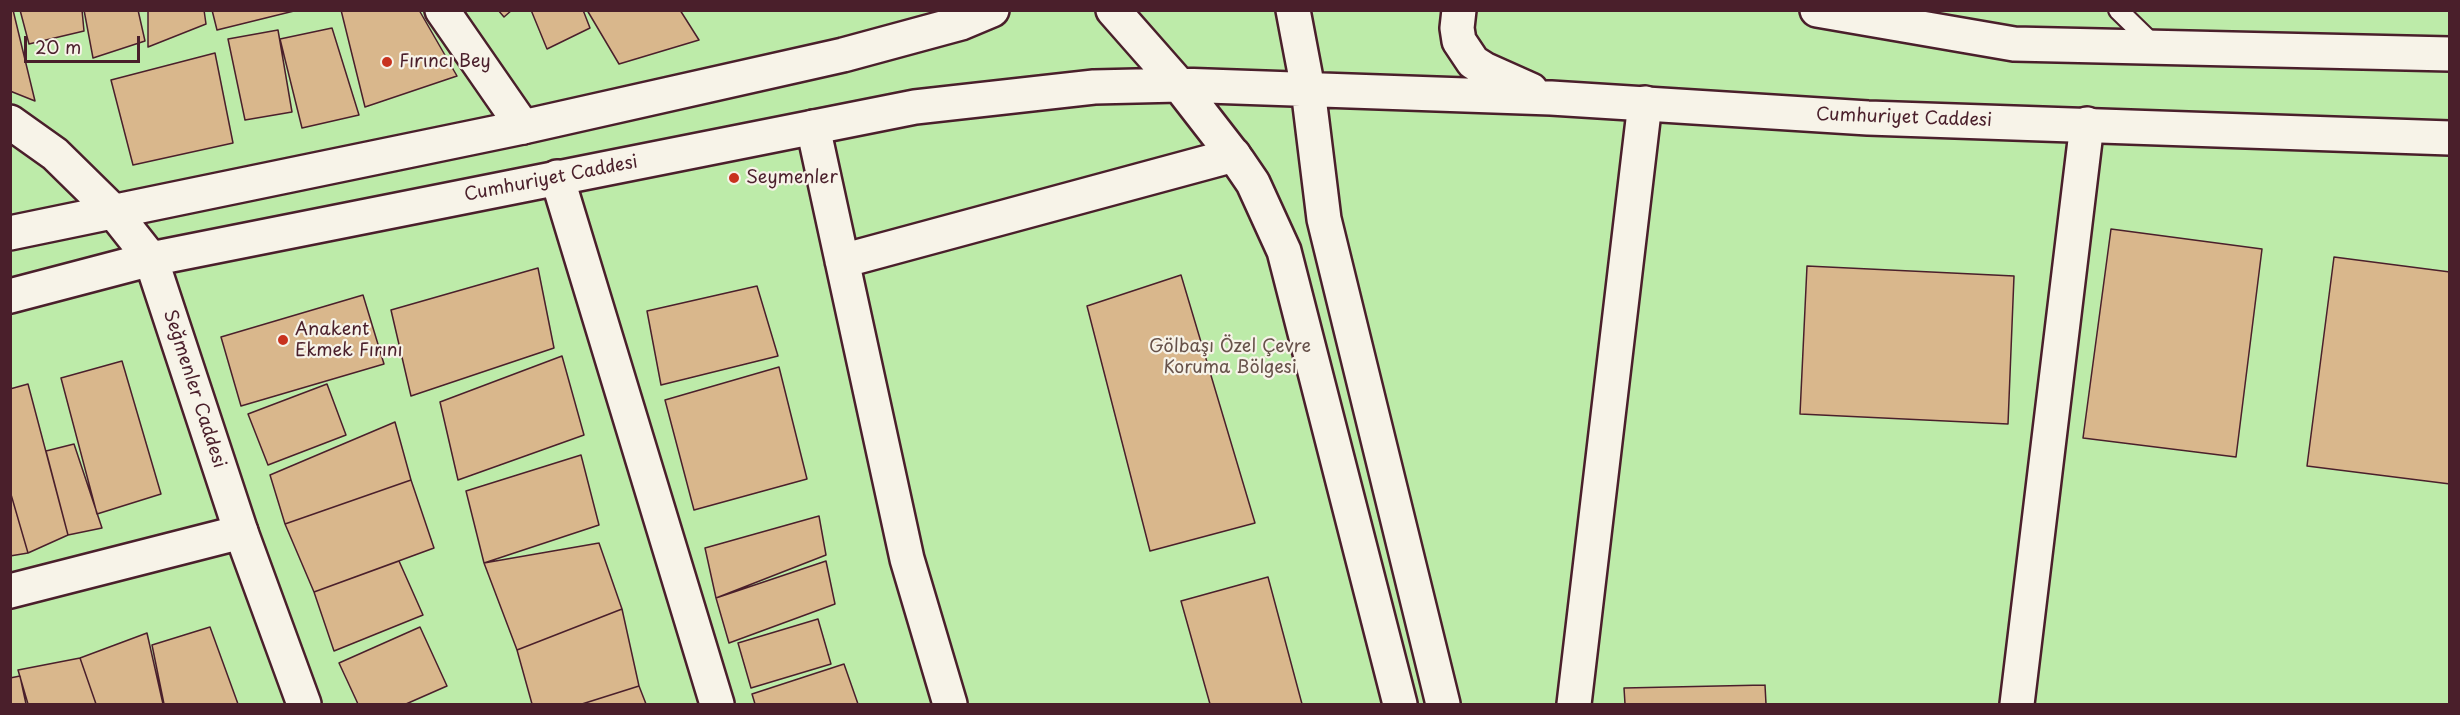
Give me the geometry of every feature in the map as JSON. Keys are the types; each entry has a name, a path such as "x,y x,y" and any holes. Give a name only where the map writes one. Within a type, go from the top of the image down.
{"street":[{"path":"442,10 523,127"},
{"path":"900,40 918,10"},
{"path":"10,233 523,127 843,55 961,23 992,10"},
{"path":"1113,10 1179,86 1253,183 1284,251 1400,705"},
{"path":"1293,10 1308,89 1324,219 1443,705"},
{"path":"1459,10 1457,28 1459,41 1473,62 1551,98"},
{"path":"1817,10 2014,44 2450,54"},
{"name":"Cumhuriyet Caddesi","path":"10,296 151,260 915,107 1097,87 1308,89 1551,98 1868,118 2450,138"},
{"path":"1574,705 1645,104"},
{"name":"Seğmenler Caddesi","path":"10,122 55,154 113,211 151,260 241,532 304,705"},
{"path":"2017,705 2087,124"},
{"path":"813,127 907,559 950,705"},
{"path":"842,261 1233,155"},
{"path":"557,177 717,705"},
{"path":"10,591 241,532"}],"lane":[{"path":"2118,10 2157,48"}],"green space":[{"name":"Gölbaşı Özel Çevre Koruma Bölgesi","path":"10,11 2449,11 2449,704 11,704"}],"building":[{"path":"10,10 13,10 35,101 10,91"},
{"path":"20,10 82,10 84,31 29,44"},
{"path":"84,10 138,10 145,41 93,58"},
{"path":"148,10 204,10 206,24 148,47"},
{"path":"212,10 298,10 217,30"},
{"path":"341,10 419,10 457,76 365,107"},
{"path":"498,10 512,10 504,17"},
{"path":"531,10 583,10 590,28 547,49"},
{"path":"587,10 680,10 699,40 619,64"},
{"path":"332,28 359,115 302,128 280,39"},
{"path":"278,30 292,112 245,120 228,39"},
{"path":"215,53 233,143 133,165 111,80"},
{"path":"2111,229 2262,249 2236,457 2083,438"},
{"path":"2334,257 2450,272 2450,484 2307,466"},
{"path":"1807,266 2014,276 2008,424 1800,414"},
{"path":"538,268 554,348 411,396 391,310"},
{"path":"1181,275 1255,523 1150,551 1087,306"},
{"path":"757,286 778,356 661,385 647,311"},
{"path":"363,295 384,364 241,406 221,337"},
{"path":"562,356 584,435 458,480 440,402"},
{"path":"122,361 161,494 97,514 61,378"},
{"path":"779,367 807,479 694,510 665,400"},
{"path":"28,384 68,535 28,553 10,491 10,389"},
{"path":"327,384 346,435 268,465 248,414"},
{"path":"395,422 411,480 285,524 270,475"},
{"path":"74,444 102,528 68,535 46,451"},
{"path":"581,455 599,525 484,563 466,491"},
{"path":"411,480 434,548 314,592 285,524"},
{"path":"10,491 28,553 10,556"},
{"path":"819,516 826,555 716,598 705,548"},
{"path":"599,543 622,609 517,650 484,563"},
{"path":"399,561 423,615 334,651 314,592"},
{"path":"826,561 835,604 729,643 716,598"},
{"path":"1268,577 1302,704 1210,704 1181,601"},
{"path":"622,609 639,686 582,704 532,704 517,650"},
{"path":"818,619 831,664 751,688 738,643"},
{"path":"210,627 238,704 164,704 152,645"},
{"path":"420,627 447,686 406,704 358,704 339,663"},
{"path":"147,633 163,704 96,704 80,658"},
{"path":"80,658 96,704 28,704 18,670"},
{"path":"844,664 858,704 755,704 752,694"},
{"path":"20,676 26,704 10,704 10,678"},
{"path":"1765,685 1766,704 1625,704 1624,688"},
{"path":"639,686 646,704 582,704"}],"place":[{"name":"Fırıncı Bey","path":"387,62"},
{"name":"Seymenler","path":"734,178"},
{"name":"Anakent Ekmek Fırını","path":"283,340"}]}
